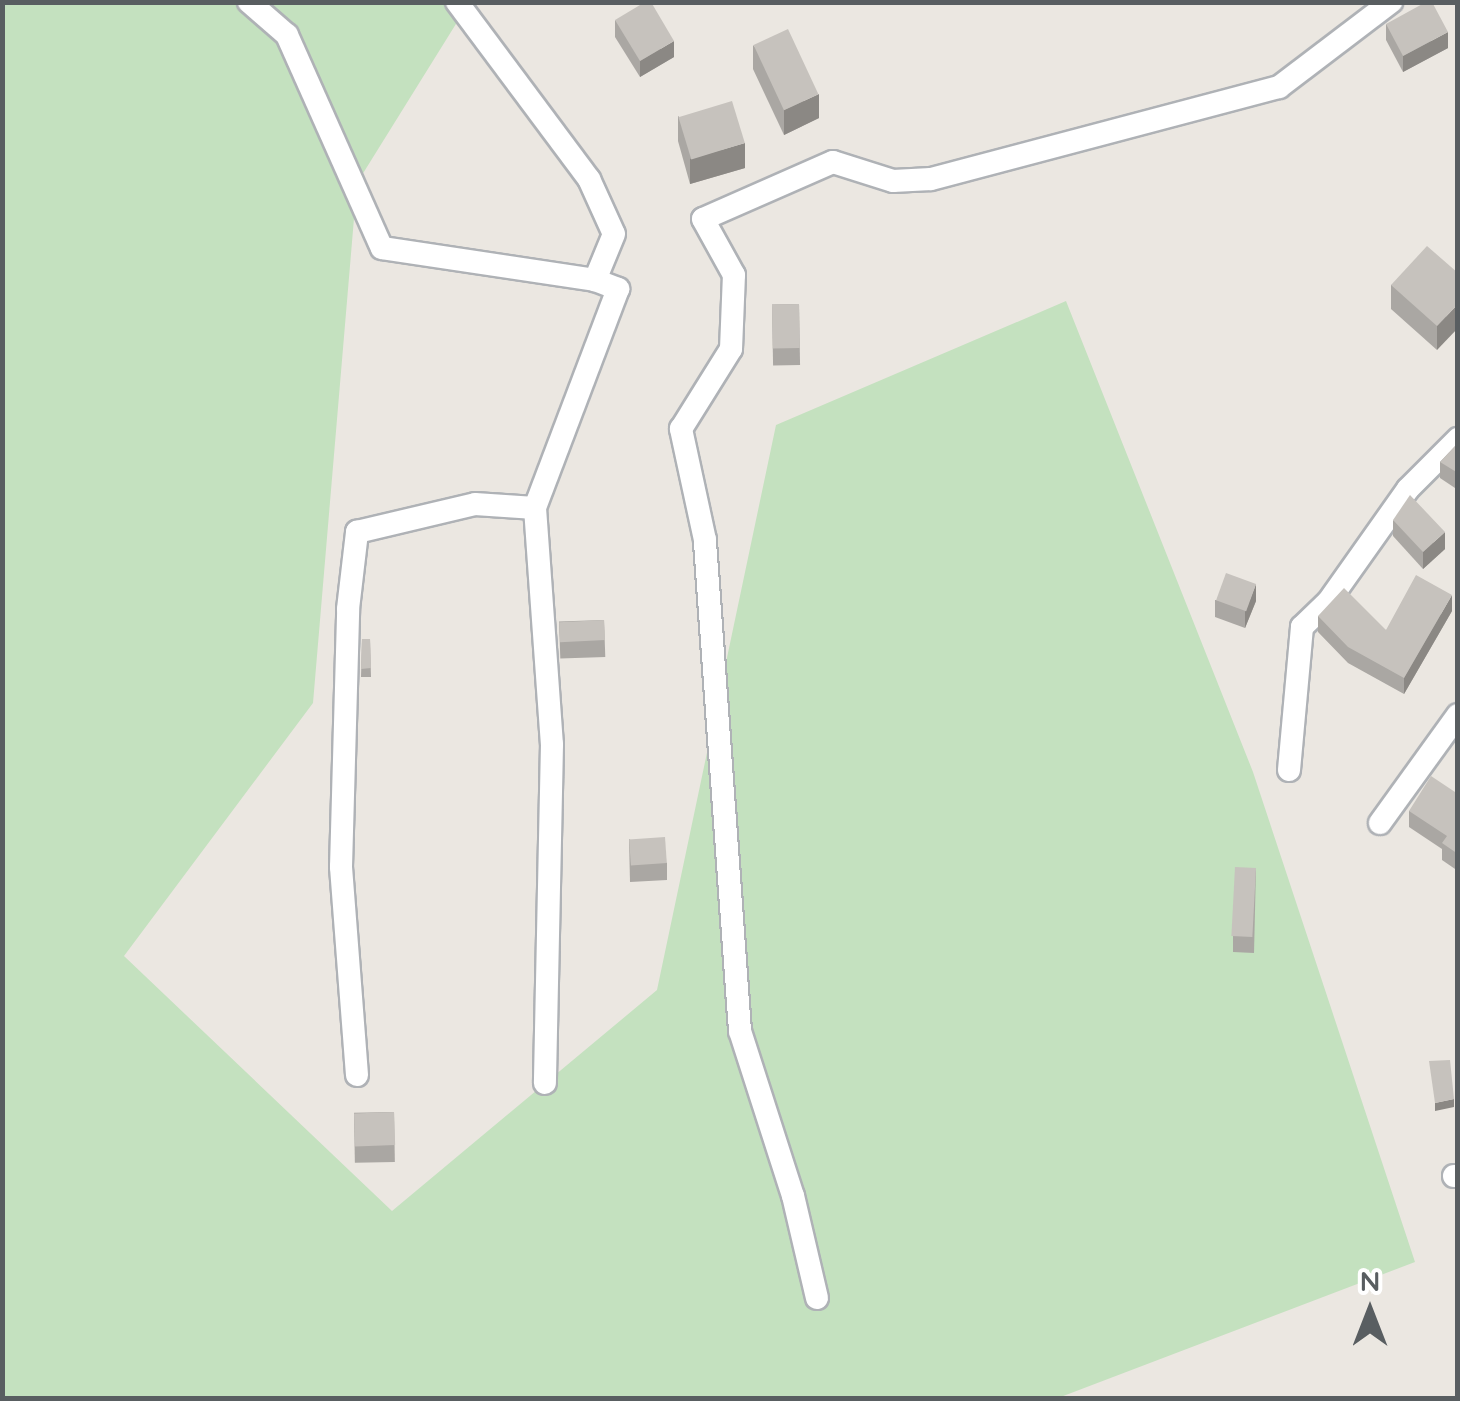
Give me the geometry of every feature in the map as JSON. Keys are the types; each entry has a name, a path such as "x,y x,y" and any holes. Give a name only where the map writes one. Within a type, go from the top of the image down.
{"street":[{"path":"248,2 287,35 382,248 596,280 618,289 536,508 552,744 546,1083"},
{"path":"457,2 589,179 614,234 596,280"},
{"path":"817,1298 738,1012 705,540 680,429 731,349 734,275 703,219 832,162 892,181 930,179 1279,86 1391,2"},
{"path":"1289,770 1302,627 1328,602 1408,489 1458,440"},
{"path":"357,1075 341,867 348,609 357,532 475,504 536,508"},
{"path":"1380,823 1458,715"}],"green space":[{"path":"3,3 469,3 357,183 313,703 124,956 392,1211 657,990 776,425 1066,301 1253,772 1415,1262 1058,1398 3,1398"}],"building":[{"path":"651,2 674,41 640,61 615,20"},
{"path":"1432,2 1448,32 1403,56 1386,24"},
{"path":"788,29 818,94 784,110 754,45"},
{"path":"732,101 745,143 691,159 678,117"},
{"path":"1427,246 1458,273 1458,304 1437,326 1391,285"},
{"path":"772,304 799,304 800,348 773,348"},
{"path":"1458,443 1458,473 1440,462"},
{"path":"1410,495 1445,532 1423,552 1393,520"},
{"path":"1226,573 1256,584 1246,611 1216,600"},
{"path":"1416,575 1452,595 1404,678 1348,647 1318,616 1344,588 1386,630"},
{"path":"604,620 605,640 560,642 559,622"},
{"path":"362,639 370,639 371,668 361,669"},
{"path":"1431,776 1458,794 1458,854 1442,843 1447,836 1409,811"},
{"path":"665,837 667,863 631,865 629,840"},
{"path":"1235,867 1256,868 1252,937 1231,936"},
{"path":"1450,1060 1454,1099 1435,1103 1429,1061"},
{"path":"394,1112 395,1145 355,1146 354,1113"}]}
